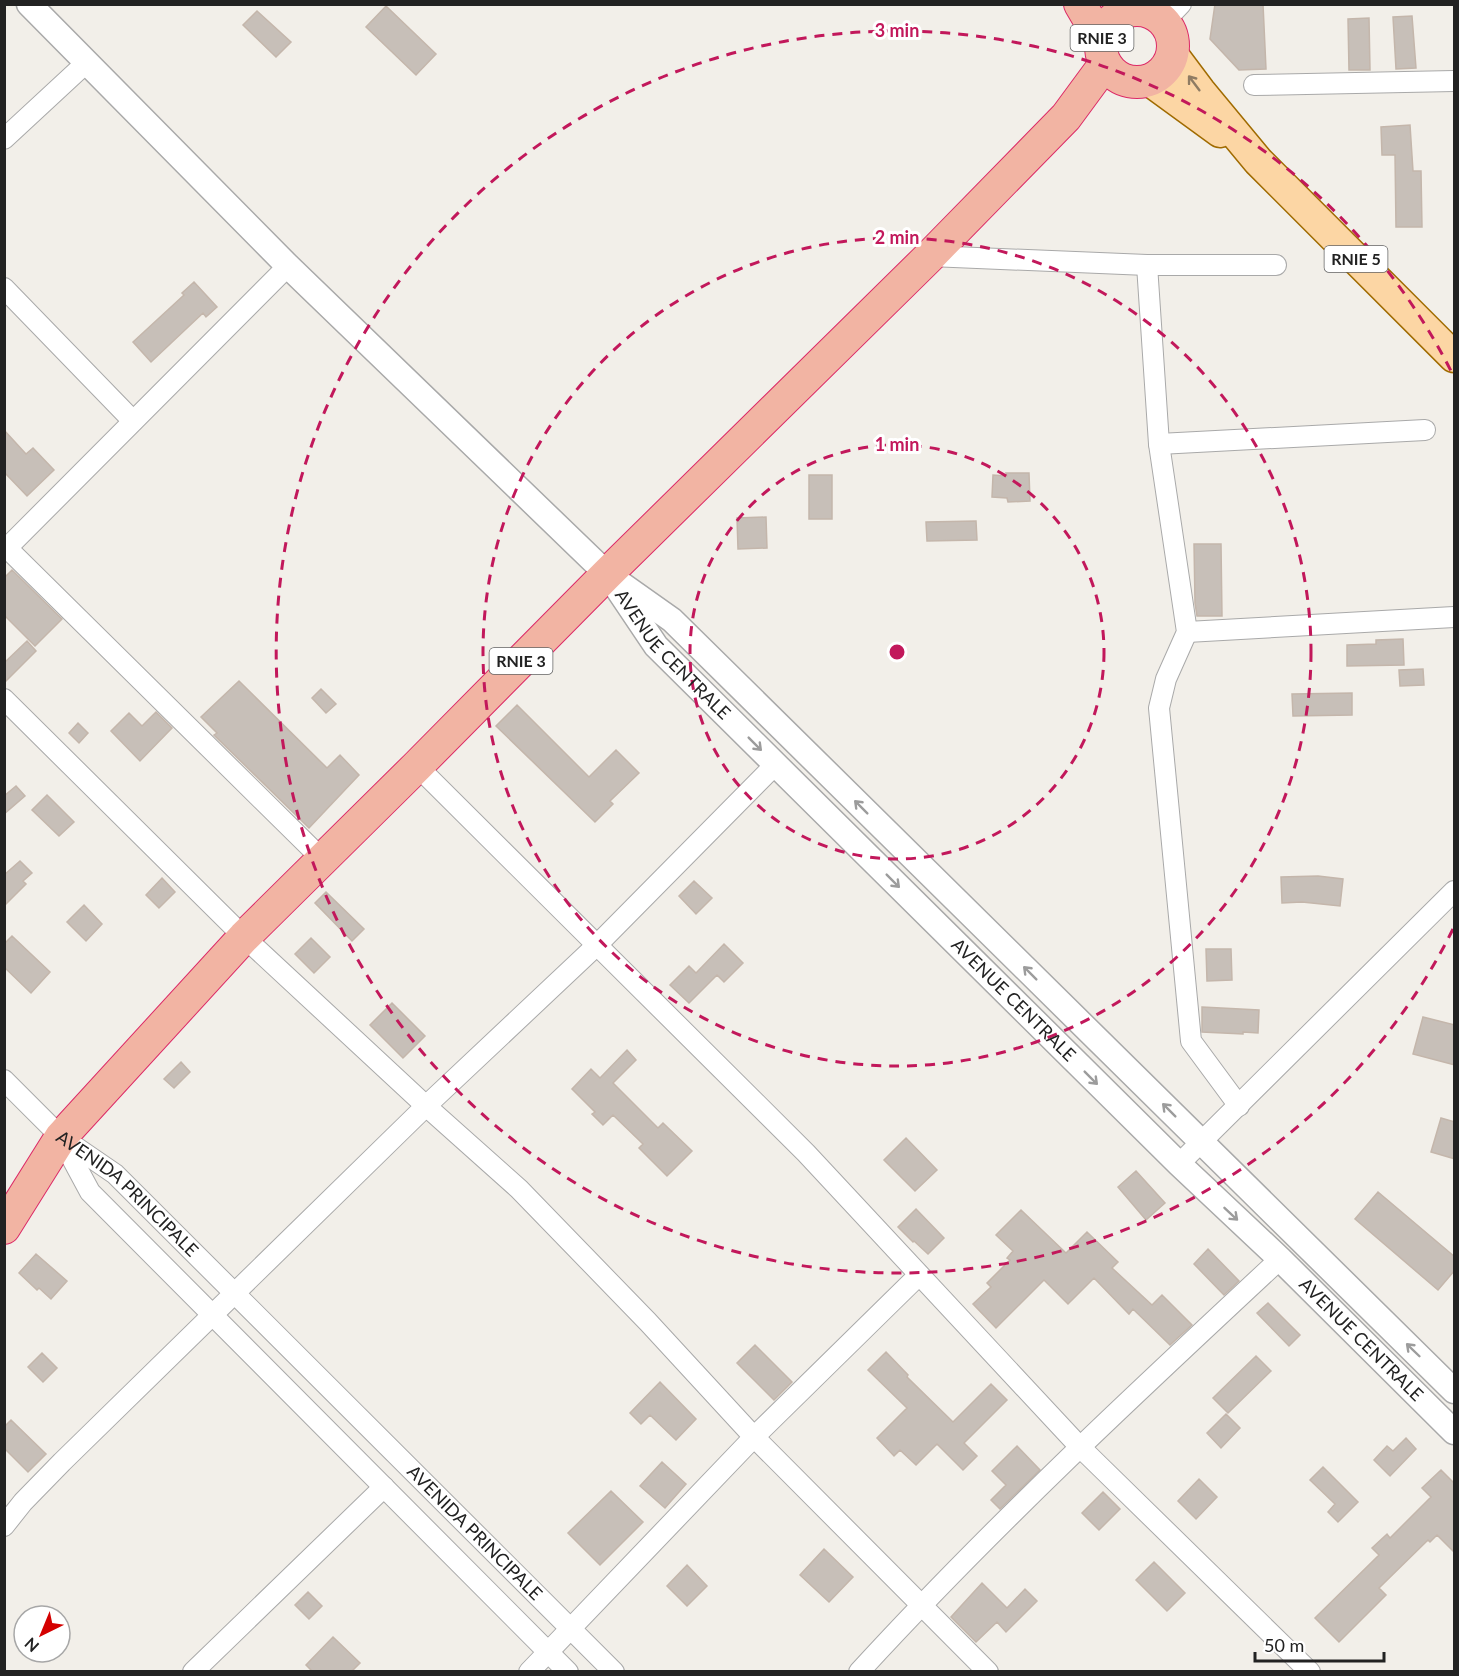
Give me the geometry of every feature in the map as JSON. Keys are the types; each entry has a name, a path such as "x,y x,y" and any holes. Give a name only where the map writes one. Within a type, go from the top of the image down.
{"highway":[{"name":"RNIE 3","path":"1080,4 1121,67 1160,75 1168,66 1173,55 1174,43 1171,32 1173,13 1154,14 1125,8 1116,16 1106,27 1121,67"},
{"name":"RNIE 3","path":"4,1228 61,1137 244,937 607,574 930,256 1066,117 1121,67"}],"main road":[{"name":"RNIE 5","path":"1173,55 1258,161 1455,357"},
{"name":"RNIE 5","path":"1121,67 1258,161"}],"street":[{"path":"29,4 288,266 607,574"},
{"path":"4,139 86,63"},
{"path":"1254,86 1455,81"},
{"path":"930,256 1147,265 1276,265"},
{"path":"1147,265 1159,444 1187,632 1166,679 1159,708 1191,1041 1239,1106"},
{"path":"288,266 6,548 323,860"},
{"path":"4,288 133,422"},
{"path":"1159,444 1425,430"},
{"name":"AVENUE CENTRALE","path":"607,574 656,646 1179,1164 1280,1259 1455,1432"},
{"name":"AVENUE CENTRALE","path":"607,574 672,620 1455,1391"},
{"path":"1187,632 1455,617"},
{"path":"4,699 244,937 519,1189 648,1322 754,1437 988,1671"},
{"path":"4,1526 23,1502 62,1462 234,1292 597,945 775,765"},
{"path":"417,766 806,1153 1079,1446 1310,1671"},
{"path":"1179,1164 1455,891"},
{"path":"4,1080 61,1137"},
{"name":"AVENIDA PRINCIPALE","path":"61,1137 115,1174 614,1671"},
{"name":"AVENIDA PRINCIPALE","path":"61,1137 90,1192 568,1671"},
{"path":"859,1671 921,1604 1079,1446 1280,1259"},
{"path":"528,1671 754,1437 919,1275"},
{"path":"194,1671 384,1487"}],"building":[{"path":"1215,4 1263,4 1266,69 1239,70 1210,39"},
{"path":"386,6 436,54 416,75 366,27"},
{"path":"257,11 291,42 276,57 243,25"},
{"path":"1412,16 1416,68 1396,69 1393,17"},
{"path":"1369,18 1370,70 1349,70 1348,19"},
{"path":"1410,125 1413,171 1421,171 1422,227 1396,227 1395,155 1382,155 1381,127"},
{"path":"194,282 217,307 206,317 203,313 151,362 133,342 184,295 182,293"},
{"path":"4,430 26,454 33,448 54,470 27,496 4,472"},
{"path":"1006,473 1029,473 1030,501 1008,502 1007,498 992,497 993,475 1007,476"},
{"path":"809,475 832,475 832,519 809,519"},
{"path":"766,517 767,548 738,549 737,518"},
{"path":"976,521 977,540 927,541 926,522"},
{"path":"1194,544 1221,544 1222,616 1197,616"},
{"path":"12,570 62,619 35,646 4,615 4,578"},
{"path":"1403,639 1404,665 1347,666 1347,645 1376,644 1376,640"},
{"path":"27,641 36,651 4,683 4,663"},
{"path":"1423,669 1424,685 1400,686 1399,670"},
{"path":"239,681 327,768 340,755 359,775 309,828 214,735 217,733 201,717"},
{"path":"321,689 336,704 326,713 312,698"},
{"path":"1352,693 1352,715 1293,716 1292,694"},
{"path":"517,705 589,777 616,750 639,773 610,801 613,804 595,822 496,726"},
{"path":"156,712 172,728 140,761 111,731 129,713 142,726"},
{"path":"78,723 88,733 79,743 69,733"},
{"path":"16,786 25,796 4,814 4,796"},
{"path":"47,795 74,822 59,836 32,810"},
{"path":"20,861 32,873 23,881 26,884 4,906 4,875"},
{"path":"1318,876 1343,879 1340,906 1302,902 1282,903 1281,877"},
{"path":"162,878 175,892 159,908 146,895"},
{"path":"694,881 712,898 696,914 679,896"},
{"path":"326,892 364,929 352,941 315,903"},
{"path":"84,905 102,924 86,941 67,922"},
{"path":"12,936 50,972 31,993 4,967 4,944"},
{"path":"311,938 330,957 314,973 295,954"},
{"path":"724,944 743,963 724,982 717,975 689,1003 670,985 689,966 696,973"},
{"path":"1206,949 1231,949 1232,980 1207,981"},
{"path":"392,1003 425,1036 403,1058 370,1025"},
{"path":"1202,1007 1259,1010 1258,1033 1202,1032"},
{"path":"1423,1017 1455,1025 1455,1065 1413,1054"},
{"path":"627,1050 636,1060 613,1083 658,1128 663,1123 692,1151 667,1176 639,1148 643,1144 613,1115 603,1125 592,1114 595,1112 572,1089 591,1069 600,1078"},
{"path":"181,1062 190,1072 174,1088 164,1079"},
{"path":"1441,1118 1455,1122 1455,1159 1431,1152"},
{"path":"906,1138 937,1170 915,1191 884,1160"},
{"path":"1136,1171 1165,1203 1146,1220 1118,1187"},
{"path":"1378,1192 1455,1257 1455,1270 1438,1290 1355,1219"},
{"path":"916,1209 944,1238 928,1254 898,1227"},
{"path":"1021,1210 1066,1253 1087,1232 1118,1262 1112,1268 1152,1305 1162,1295 1192,1325 1170,1345 1133,1309 1129,1314 1094,1278 1068,1304 1044,1280 996,1328 973,1304 991,1287 987,1283 1010,1260 1007,1258 1013,1251 996,1235"},
{"path":"1208,1249 1239,1281 1224,1295 1194,1264"},
{"path":"36,1254 67,1281 51,1299 39,1288 37,1290 19,1273"},
{"path":"1268,1303 1300,1335 1289,1346 1257,1313"},
{"path":"755,1345 792,1382 774,1400 737,1363"},
{"path":"886,1352 908,1375 907,1377 953,1422 991,1384 1007,1400 964,1443 977,1456 963,1470 937,1444 916,1465 900,1450 894,1456 877,1438 907,1408 868,1370"},
{"path":"42,1353 57,1368 43,1382 28,1367"},
{"path":"1256,1356 1271,1371 1228,1413 1213,1398"},
{"path":"660,1382 696,1419 676,1440 650,1415 641,1424 630,1413"},
{"path":"1226,1414 1240,1428 1221,1448 1207,1433"},
{"path":"11,1420 46,1454 28,1472 4,1448 4,1427"},
{"path":"1406,1438 1416,1449 1390,1476 1374,1460 1387,1446 1393,1451"},
{"path":"1017,1446 1040,1470 1000,1509 991,1500 1006,1485 992,1471"},
{"path":"662,1462 686,1484 665,1508 640,1486"},
{"path":"1323,1467 1358,1502 1338,1522 1328,1512 1335,1504 1310,1480"},
{"path":"1441,1470 1455,1484 1455,1553 1437,1535 1430,1542 1428,1540 1379,1588 1386,1595 1339,1642 1315,1618 1379,1555 1372,1548 1387,1534 1390,1538 1431,1497 1422,1488"},
{"path":"1199,1479 1217,1497 1196,1519 1178,1501"},
{"path":"611,1491 643,1522 600,1565 568,1533"},
{"path":"1103,1492 1120,1509 1099,1530 1082,1513"},
{"path":"824,1549 853,1577 829,1602 800,1575"},
{"path":"1154,1562 1185,1593 1167,1611 1136,1580"},
{"path":"687,1565 707,1586 687,1606 667,1586"},
{"path":"982,1583 1007,1608 1025,1589 1037,1601 1006,1632 997,1622 976,1642 951,1617"},
{"path":"308,1592 322,1606 309,1619 295,1605"},
{"path":"333,1637 360,1663 352,1671 312,1671 306,1665"}]}
